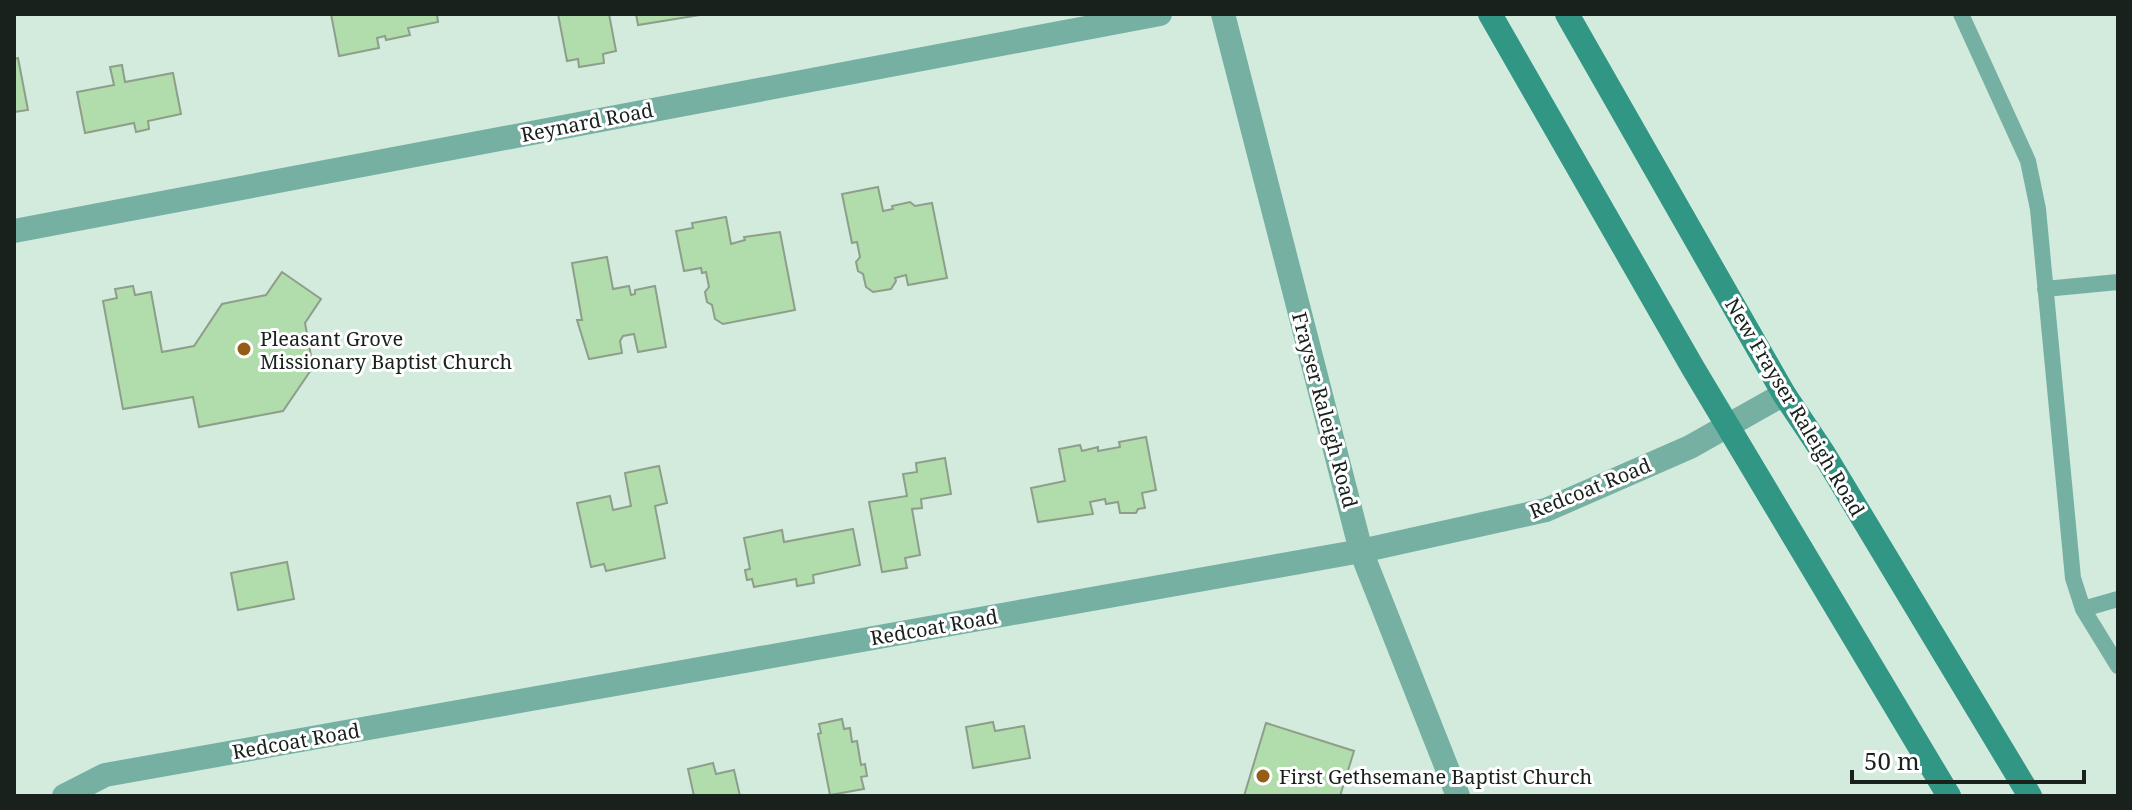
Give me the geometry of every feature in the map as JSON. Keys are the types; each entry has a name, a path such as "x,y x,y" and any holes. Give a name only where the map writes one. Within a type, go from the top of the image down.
{"main road":[{"path":"1490,14 1693,368 1949,796"},
{"name":"New Frayser Raleigh Road","path":"1567,14 1784,394 1824,454 2030,796"}],"street":[{"name":"Reynard Road","path":"14,231 1160,14"},
{"name":"Frayser Raleigh Road","path":"1223,14 1361,551 1458,796"},
{"name":"Redcoat Road","path":"64,796 105,775 1361,551 1546,510 1690,447 1784,394"}],"lane":[{"path":"1961,14 2028,161 2038,209 2073,578 2083,609 2118,666"},
{"path":"2045,289 2118,282"},
{"path":"2083,609 2118,599"}],"building":[{"path":"331,14 437,14 438,22 408,28 410,35 386,40 385,36 377,38 379,48 339,56"},
{"path":"558,14 609,14 616,51 603,54 604,63 579,67 578,59 567,61"},
{"path":"636,14 706,14 638,25"},
{"path":"18,58 28,110 14,112 14,59"},
{"path":"122,65 125,82 173,73 181,114 148,121 149,129 136,132 134,123 85,133 77,92 114,85 110,67"},
{"path":"878,187 883,211 910,202 915,206 932,203 947,278 908,285 906,275 895,278 891,289 873,292 866,287 863,274 858,271 856,262 860,257 857,242 852,243 842,194"},
{"path":"726,217 731,244 745,240 744,237 780,232 795,310 723,324 715,319 705,292 709,287 706,272 702,273 701,268 684,271 676,231 693,228 692,223"},
{"path":"607,257 613,289 629,286 631,295 635,294 635,290 655,286 666,347 638,352 634,334 623,336 620,341 622,353 589,359 577,320 582,320 572,263"},
{"name":"Pleasant Grove Missionary Baptist Church","path":"282,272 321,299 305,323 313,367 283,411 199,427 193,397 123,409 103,301 117,298 115,289 133,286 135,295 151,292 162,352 194,346 222,304 266,295"},
{"path":"1146,437 1156,490 1142,493 1145,508 1138,509 1136,513 1120,513 1118,502 1106,504 1105,499 1090,502 1093,514 1038,522 1031,488 1065,481 1059,449 1080,445 1082,451 1098,447 1098,451 1120,447 1119,442"},
{"path":"945,458 951,494 921,499 922,508 912,509 920,555 905,558 907,568 882,572 869,502 907,496 903,474 917,472 916,463"},
{"path":"659,466 667,503 655,506 665,558 606,571 604,564 591,567 577,503 610,496 613,510 631,506 625,473"},
{"path":"853,529 860,565 813,575 814,583 797,586 796,579 754,587 752,579 747,580 745,570 750,569 744,538 782,530 784,542"},
{"path":"287,562 294,599 238,610 231,573"},
{"path":"842,719 844,729 850,728 852,742 857,741 861,765 865,764 867,776 861,777 864,789 830,795 818,734 821,733 819,724"},
{"path":"993,722 995,731 1024,726 1030,758 973,768 966,727"},
{"path":"1266,723 1354,751 1340,796 1244,796"},
{"path":"713,763 716,774 734,770 740,796 694,796 688,769"}],"place":[{"name":"Pleasant Grove Missionary Baptist Church","path":"244,349"},
{"name":"First Gethsemane Baptist Church","path":"1263,776"}]}
